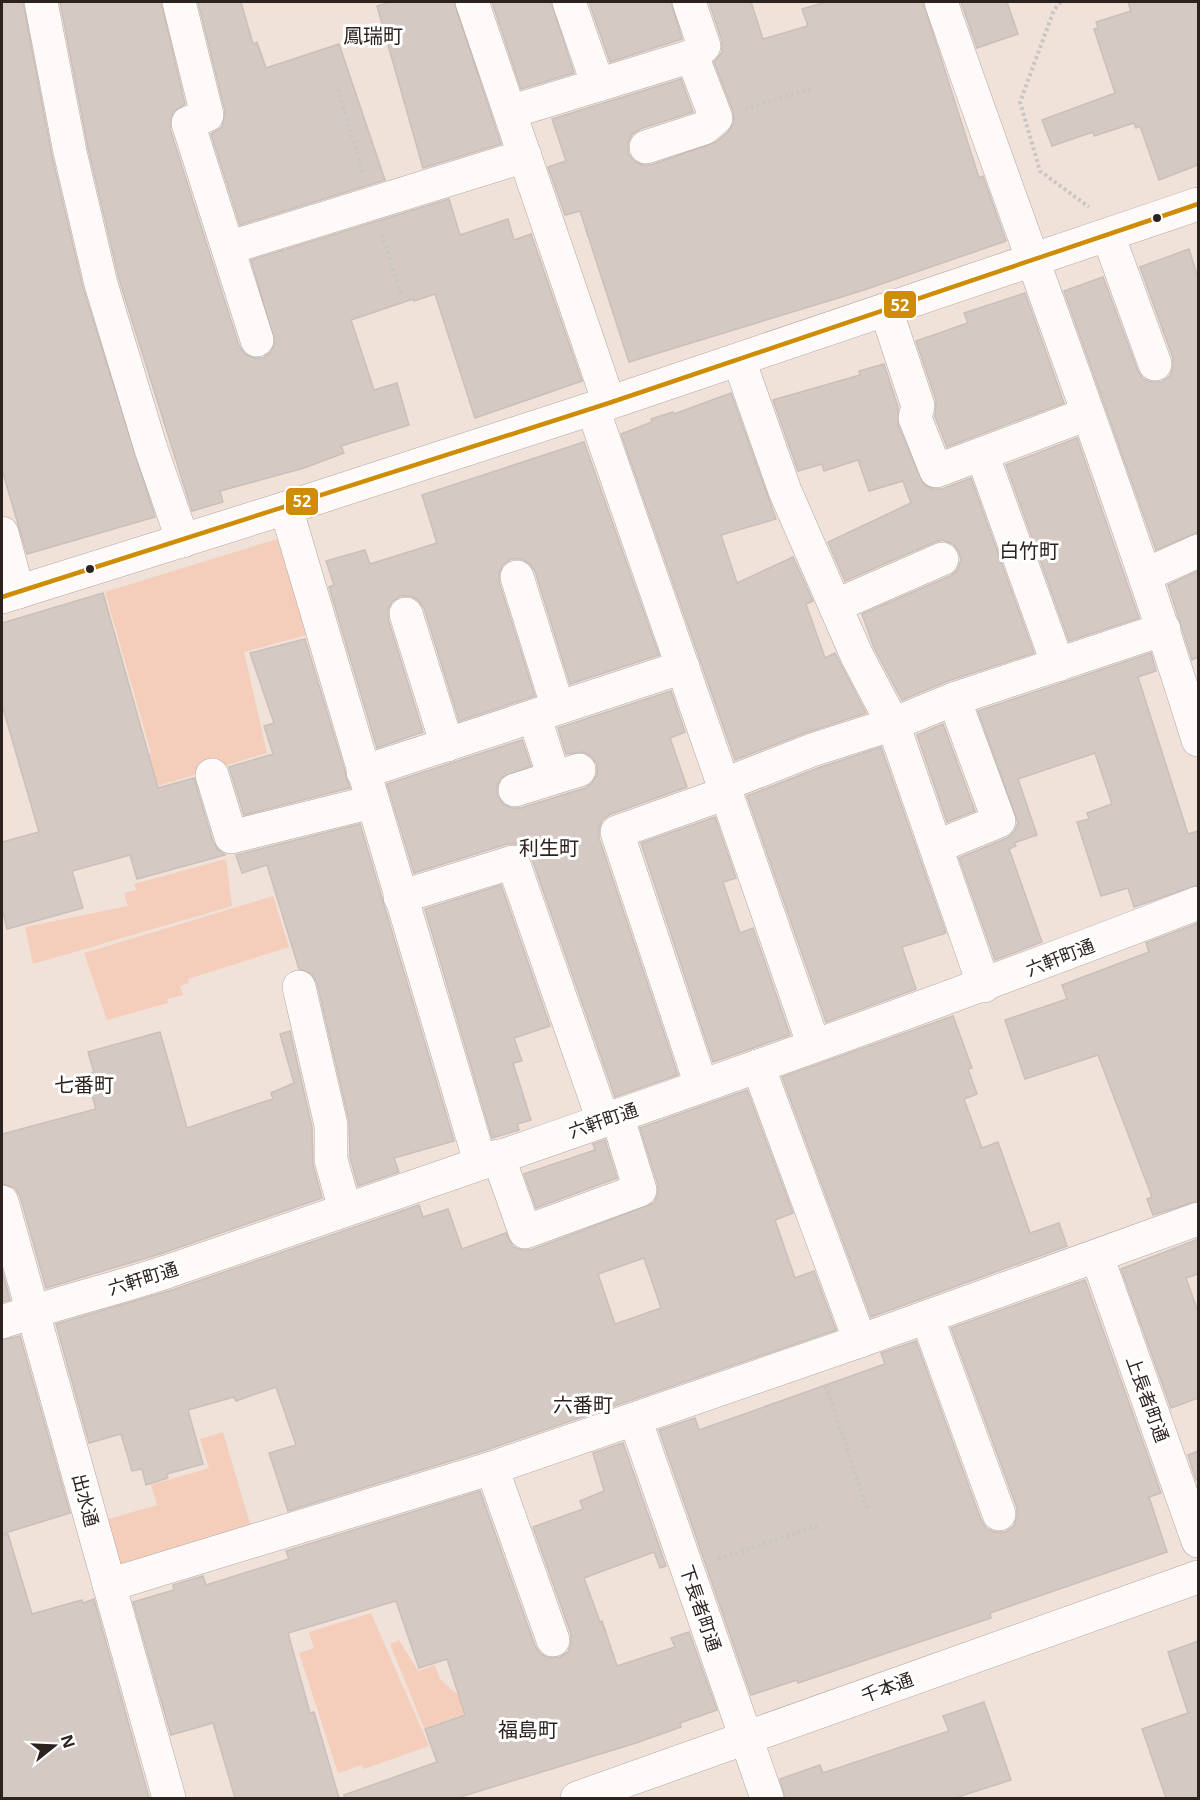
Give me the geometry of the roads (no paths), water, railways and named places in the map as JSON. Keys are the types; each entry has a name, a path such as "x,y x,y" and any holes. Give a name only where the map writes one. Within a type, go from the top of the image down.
{"street":[{"path":"41,2 70,152 101,284 151,449 183,541"},
{"path":"179,2 207,115 188,123 257,340"},
{"path":"472,2 525,156 682,667 814,1046"},
{"path":"569,2 598,85"},
{"path":"510,112 692,56 704,46 689,2"},
{"path":"941,2 1164,629 1198,740"},
{"path":"646,147 704,128 716,118 692,56"},
{"path":"228,248 525,156"},
{"path":"2,533 10,594 183,541 601,406 1032,261 1103,224 1198,204"},
{"path":"1103,224 1155,364"},
{"path":"886,310 918,406 915,418 936,471 1087,414"},
{"path":"739,360 785,491 837,605 857,656 893,724 984,986"},
{"path":"982,454 1058,665"},
{"path":"286,508 400,897 489,1159 525,1232 640,1190 610,1118 513,862 400,897"},
{"path":"1145,575 1198,551"},
{"path":"837,605 942,559"},
{"path":"515,790 566,774 546,712 517,577"},
{"path":"406,614 447,745"},
{"path":"702,1085 617,832 724,789 812,750 893,724 954,699 1164,629"},
{"path":"212,775 231,837 368,787 447,745 682,667"},
{"path":"936,847 999,821 954,699"},
{"name":"六軒町通","path":"2,1322 161,1273 610,1118 984,986 1198,903"},
{"path":"299,987 332,1125 331,1160 345,1209"},
{"path":"758,1066 860,1341"},
{"name":"出水通","path":"2,1202 169,1798"},
{"path":"110,1585 492,1467 816,1357 1198,1220"},
{"name":"上長者町通","path":"1097,1256 1198,1541"},
{"path":"927,1317 999,1514"},
{"name":"下長者町通","path":"635,1419 767,1798"},
{"path":"492,1467 553,1641"},
{"name":"千本通","path":"576,1798 1198,1577"}],"district":[{"name":"鳳瑞町","path":"373,35"},
{"name":"白竹町","path":"1029,550"},
{"name":"利生町","path":"549,847"},
{"name":"七番町","path":"84,1084"},
{"name":"六番町","path":"583,1404"},
{"name":"福島町","path":"528,1729"}]}
